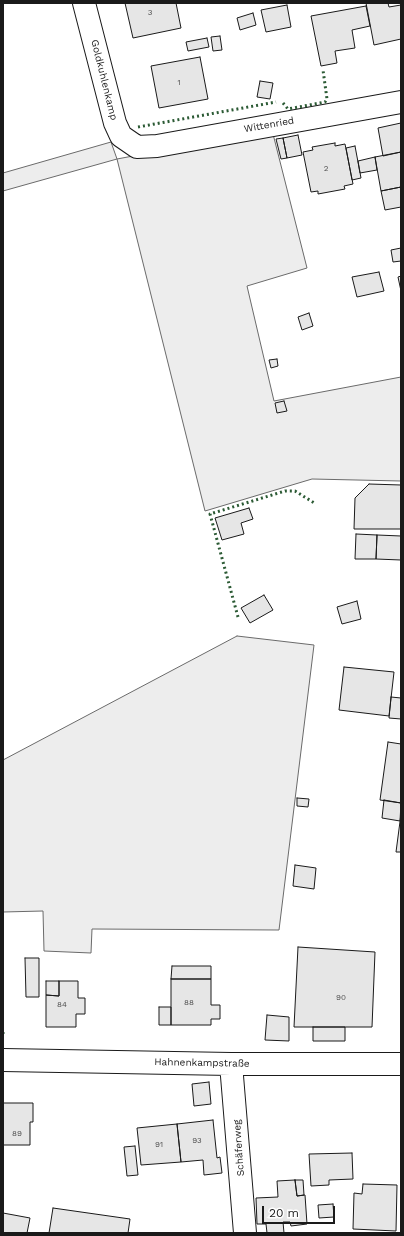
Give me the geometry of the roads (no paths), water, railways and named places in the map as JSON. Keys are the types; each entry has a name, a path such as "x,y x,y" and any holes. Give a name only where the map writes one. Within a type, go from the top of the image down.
{"street":[{"name":"Goldkuhlenkamp","path":"84,3 115,123 121,136 137,147"},
{"name":"Wittenried","path":"137,147 157,146 401,102"},
{"name":"Hahnenkampstraße","path":"3,1060 231,1064 401,1064"},
{"name":"Schäferweg","path":"231,1064 245,1233"}]}
